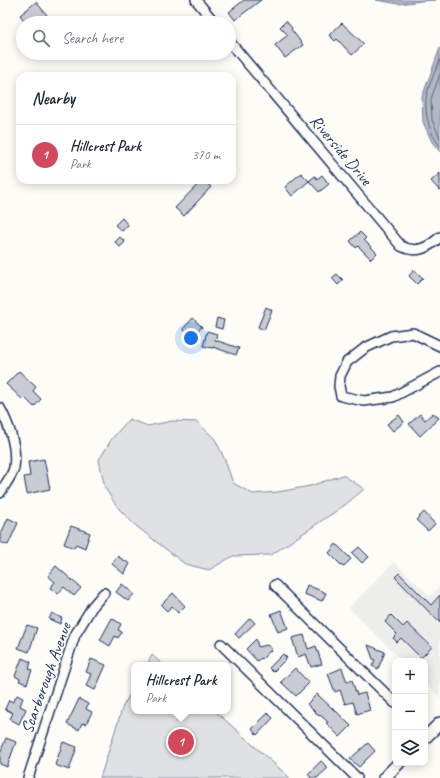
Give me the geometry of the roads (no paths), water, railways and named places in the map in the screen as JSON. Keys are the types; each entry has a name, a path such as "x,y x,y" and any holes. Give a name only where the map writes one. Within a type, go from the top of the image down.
{"main road":[{"path":"428,733 440,723"},
{"path":"384,778 396,766"}],"street":[{"path":"196,0 209,16"},
{"name":"Riverside Drive","path":"236,49 396,241 408,249 415,250 430,246 440,237"},
{"path":"440,346 413,333 391,336 366,348 347,362 340,376 339,386 341,396 364,401 393,397 430,379 440,372"},
{"path":"0,408 6,420 13,446 14,469 0,493"},
{"path":"275,585 392,700"},
{"name":"Scarborough Avenue","path":"28,778 75,635 92,607 104,593"},
{"path":"221,644 357,778"}],"water":[{"path":"376,0 436,0 399,4"},
{"path":"440,48 440,152 432,142 423,122 422,97"}],"place":[{"name":"Hillcrest Park","path":"181,742"}]}
